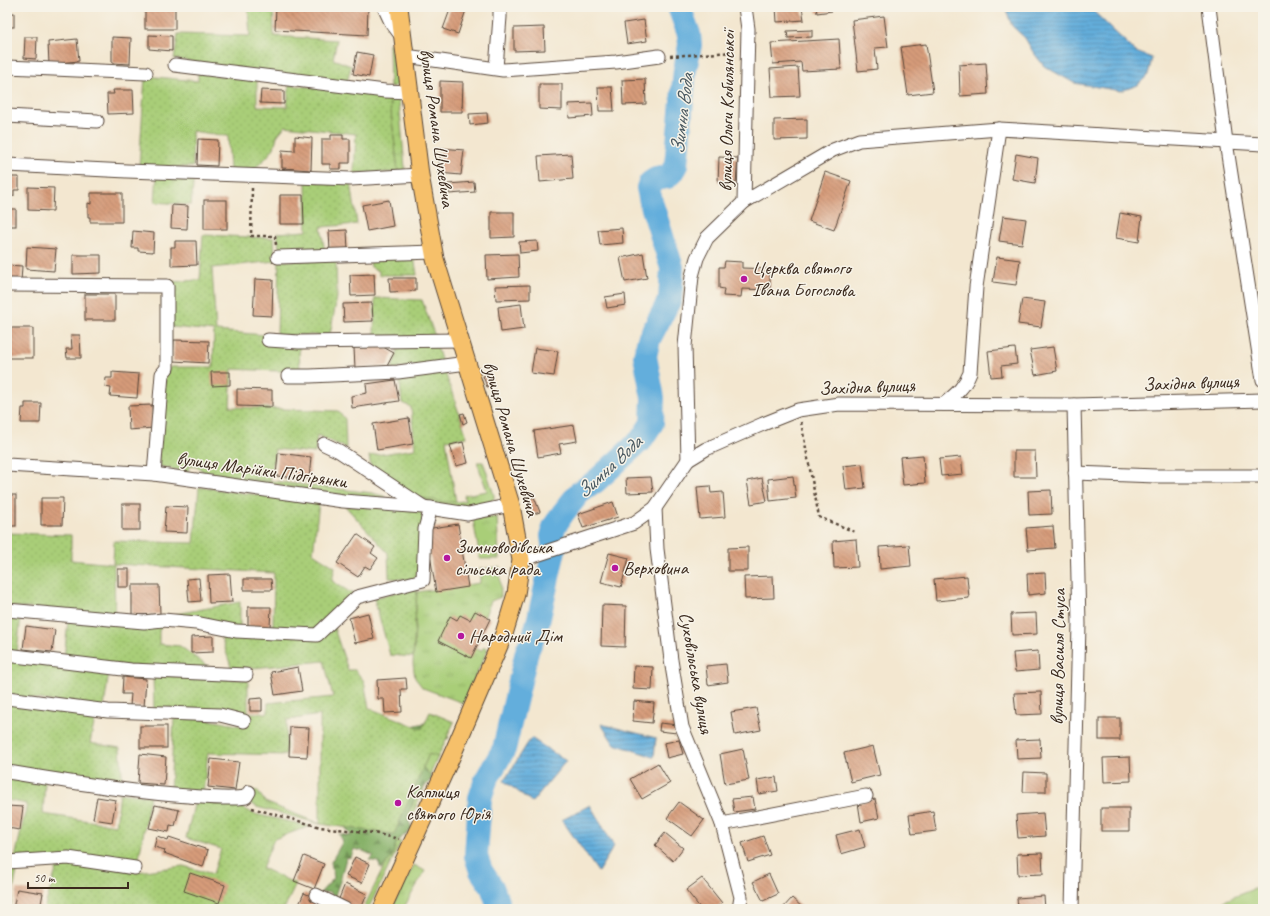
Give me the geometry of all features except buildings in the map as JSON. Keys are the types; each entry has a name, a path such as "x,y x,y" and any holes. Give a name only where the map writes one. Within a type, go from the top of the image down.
{"main road":[{"name":"вулиця Романа Шухевича","path":"382,909 453,753 504,634 516,594 521,560 511,506 434,252 420,175 399,7"}],"street":[{"path":"384,7 391,22 403,38"},
{"path":"496,68 500,7"},
{"name":"вулиця Ольги Кобилянської","path":"688,460 685,346 692,276 697,258 707,238 744,202 748,51 748,29 745,7"},
{"path":"1208,7 1226,142 1263,379"},
{"path":"406,56 503,70 609,62 658,56"},
{"path":"175,65 385,91 410,92"},
{"path":"7,67 146,73"},
{"path":"7,116 98,121"},
{"path":"944,404 960,391 966,383 970,373 976,287 999,129"},
{"path":"744,202 833,150 859,140 999,129 1263,144"},
{"path":"7,165 252,176 351,178 420,175"},
{"path":"278,257 434,252"},
{"path":"7,285 168,286 167,368 162,374 154,474"},
{"path":"268,340 300,342 460,340"},
{"path":"288,376 398,372 467,363"},
{"name":"Західна вулиця","path":"521,560 568,546 634,523 656,508 688,460 706,449 798,410 839,404 1074,405 1263,400"},
{"name":"вулиця Василя Стуса","path":"1072,909 1079,624 1074,405"},
{"path":"7,610 144,622 163,620 196,623 236,631 317,635 357,597 423,580 427,508 340,451 324,444"},
{"name":"вулиця Марійки Підгірянки","path":"7,465 154,474 343,501 427,508 468,514 511,506"},
{"path":"1075,473 1156,476 1263,476"},
{"name":"Суховільська вулиця","path":"656,508 657,549 671,660 682,728 722,824 740,903"},
{"path":"7,655 131,670 246,675"},
{"path":"7,698 108,711 220,715 244,721"},
{"path":"7,772 122,790 176,795 236,799 246,797 249,792"},
{"path":"722,824 866,796"},
{"path":"7,862 68,858 135,868"},
{"path":"316,894 345,909"},
{"path":"740,903 750,909"}],"path":[{"path":"658,56 748,51"},
{"path":"252,176 251,236 275,236 278,257"},
{"path":"798,410 819,517 855,532"},
{"path":"236,799 256,810 320,826 374,833 402,839"}],"green space":[{"path":"248,7 273,7 274,36 337,40 333,59 351,66 347,83 174,59 178,34 250,36"},
{"path":"389,43 391,45 398,81 397,85 390,88"},
{"path":"198,73 257,81 257,106 287,107 289,85 389,95 398,172 354,173 356,134 285,126 277,136 274,148 253,170 230,170 228,136 192,131 193,167 139,167 145,76 198,81"},
{"path":"389,95 398,97 399,101 405,168 403,171 398,172"},
{"path":"157,174 194,177 191,205 155,202"},
{"path":"306,181 351,182 357,224 321,227 325,253 280,254 277,233 307,231"},
{"path":"203,235 274,238 275,261 212,268 216,331 265,335 299,346 300,372 232,369 230,407 338,411 345,419 346,448 317,435 315,453 275,449 270,481 206,473 198,467 189,466 188,472 158,466 165,376 170,367 213,367 214,331 171,327 170,282 200,280"},
{"path":"414,256 417,275 379,275 379,271 371,267 369,258"},
{"path":"336,260 337,297 330,335 277,335 279,261"},
{"path":"375,298 422,300 435,337 374,336"},
{"path":"436,343 442,363 392,369 397,353 397,344"},
{"path":"444,369 467,437 446,440 456,502 442,502 416,497 371,467 369,456 415,449 411,407 402,403 399,375"},
{"path":"477,462 483,462 494,495 494,499 489,502 483,505 450,507 437,505 416,497 459,502 465,501 464,495 487,491"},
{"path":"200,469 206,473 372,493 384,496 387,499 343,495 207,476"},
{"path":"199,487 319,503 313,553 335,567 332,581 353,594 316,632 273,630 274,573 114,564 115,617 7,606 7,533 71,535 71,560 113,564 114,541 194,543"},
{"path":"345,506 417,510 423,514 416,577 412,580 389,578 388,553"},
{"path":"497,517 499,559 480,559 473,519"},
{"path":"500,567 501,597 491,601 483,620 456,639 481,651 484,647 488,649 463,703 423,688 415,678 413,664 417,592 480,583 480,569"},
{"path":"417,587 413,657 390,655 374,598"},
{"path":"240,602 240,628 177,619 176,614"},
{"path":"7,615 21,616 17,652 7,651"},
{"path":"68,621 163,624 159,631 159,644 180,646 211,669 129,666 64,658"},
{"path":"333,625 348,670 355,670 364,681 369,708 422,729 430,712 454,722 438,757 429,754 394,834 320,824 320,715 287,720 286,755 208,753 203,793 170,791 174,719 198,718 248,727 249,718 220,711 154,710 153,675 248,680 248,713 268,713 268,703 333,697 324,661 232,670 219,630 269,637"},
{"path":"7,659 109,672 104,708 7,695"},
{"path":"7,702 96,714 90,743 120,748 123,787 7,768"},
{"path":"438,720 449,738 438,743 420,764 432,778 414,800 407,816 412,829 397,841 391,858 381,869 378,862 369,860 374,856 354,849 351,857 346,858 334,898 330,892 320,893 334,878 331,862 343,841 339,834 352,836 340,821 390,733"},
{"path":"429,754 438,757 403,835 394,834"},
{"path":"7,775 45,781 43,814 116,825 120,793 150,796 138,864 15,858 27,804 7,800"},
{"path":"253,791 258,791 265,802 320,824 257,807 244,800"},
{"path":"195,801 236,804 254,814 310,826 274,839 262,868 296,884 284,909 44,909 58,864 72,862 137,872 183,866 213,874 221,849 186,838"},
{"path":"397,841 401,842 368,909 363,909"},
{"path":"18,865 10,909 7,909 7,866"},
{"path":"414,865 425,871 403,909 391,909"},
{"path":"1263,885 1263,909 1228,909 1224,901"}],"water":[{"path":"1005,7 1089,7 1136,52 1152,58 1148,75 1138,85 1121,91 1074,83 1044,66 1033,52 1025,38 1012,26"},
{"path":"601,724 656,738 654,757 614,744"},
{"path":"531,738 566,761 532,802 504,781"},
{"path":"590,805 614,846 598,872 562,820"}],"waterway":[{"name":"Зимна Вода","path":"500,909 492,887 481,871 476,856 480,798 486,780 504,749 527,651 535,633 539,618 554,550 552,536 554,527 579,493 596,481 641,440 652,423 653,398 645,356 649,339 670,299 672,268 648,188 650,183 656,179 667,177 676,165 685,70 690,45 689,34 679,7"}],"place":[{"name":"Церква святого Івана Богослова","path":"744,279"},
{"name":"Зимноводівська сільська рада","path":"447,558"},
{"name":"Верховина","path":"615,568"},
{"name":"Народний Дім","path":"461,636"},
{"name":"Каплиця святого Юрія","path":"398,803"}]}
